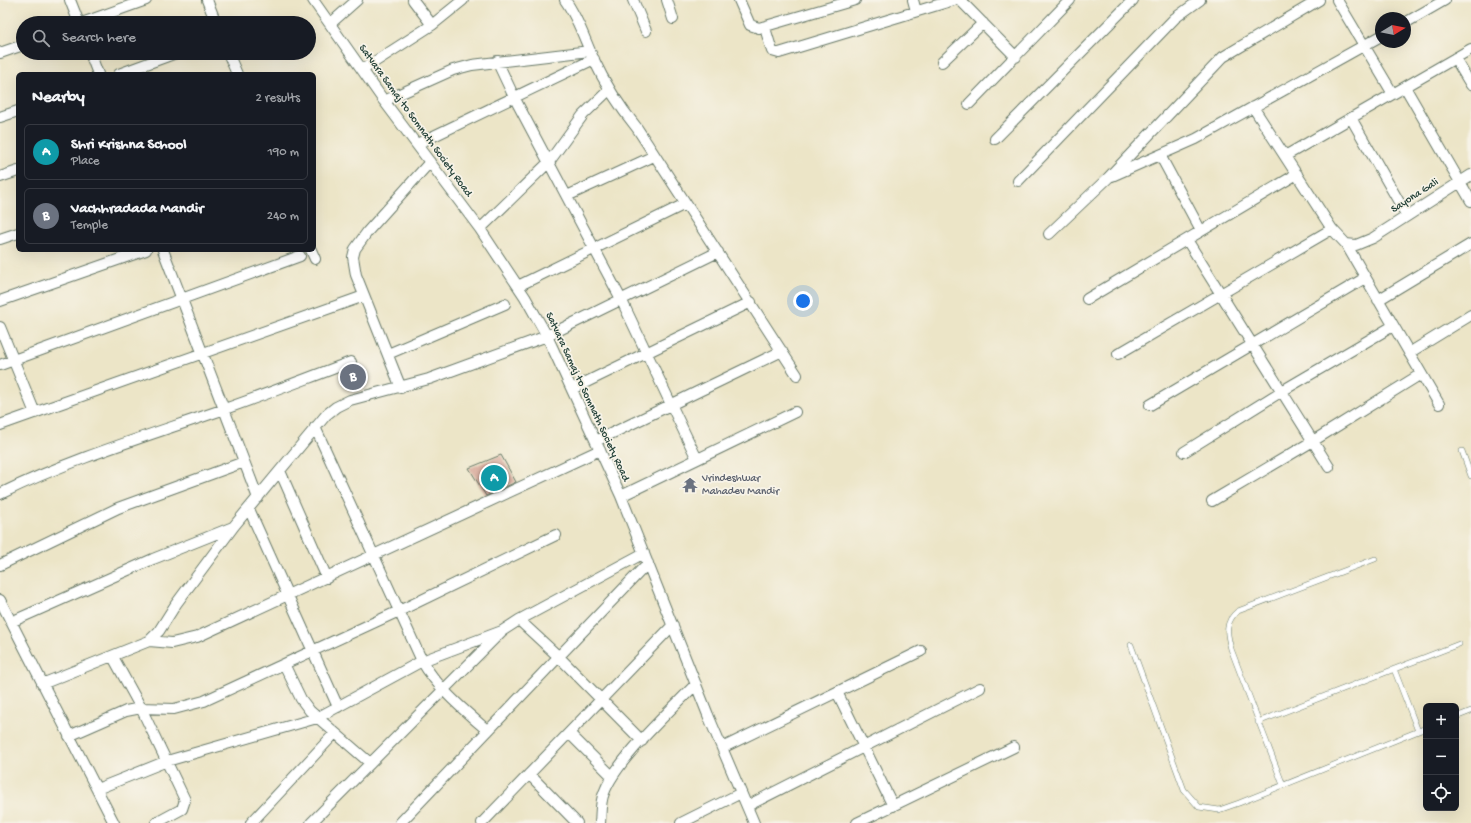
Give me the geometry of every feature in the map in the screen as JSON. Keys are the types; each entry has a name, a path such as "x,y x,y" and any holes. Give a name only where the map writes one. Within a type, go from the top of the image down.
{"street":[{"path":"70,0 76,16"},
{"path":"101,16 146,0"},
{"path":"207,0 213,16"},
{"name":"Satvara Samaj to Somnath Society Road","path":"313,0 384,101 480,229 518,286 547,336 621,496 722,748 754,823"},
{"path":"330,24 357,0"},
{"path":"413,0 432,25"},
{"path":"362,70 432,25 463,0"},
{"path":"565,0 580,26 592,55 617,104 637,128 797,375"},
{"path":"633,0 646,32"},
{"path":"666,0 673,19"},
{"path":"739,0 750,25 753,27 765,28 855,0"},
{"path":"913,0 916,12"},
{"path":"765,28 772,51 779,52 954,0"},
{"path":"960,0 1016,56"},
{"path":"970,104 1070,0"},
{"path":"995,139 1133,0"},
{"path":"1018,181 1175,18 1200,0"},
{"path":"1050,234 1108,178 1223,57 1319,0"},
{"path":"1337,0 1393,94"},
{"path":"1411,20 1445,0"},
{"path":"942,62 983,23"},
{"path":"1108,178 1196,139 1375,40"},
{"path":"0,53 16,47"},
{"path":"1285,156 1471,49"},
{"path":"384,101 454,70 485,62 592,55"},
{"path":"417,144 514,98 592,55"},
{"path":"1455,58 1471,85"},
{"path":"93,60 97,72"},
{"path":"124,72 157,60"},
{"path":"231,60 236,72"},
{"path":"497,61 514,98 621,299 648,353 697,459"},
{"path":"1405,87 1471,201"},
{"path":"480,229 549,162 583,115 609,90"},
{"path":"1253,108 1332,229 1346,244 1439,404"},
{"path":"0,117 16,112"},
{"path":"1351,118 1407,216"},
{"path":"1160,155 1201,231"},
{"path":"567,196 654,156"},
{"path":"401,388 364,296 355,269 353,257 355,249 368,231 430,162"},
{"path":"0,177 16,172"},
{"path":"1087,299 1296,174"},
{"name":"Sayona Gali","path":"1346,244 1356,245 1373,238 1471,175"},
{"path":"518,286 685,204"},
{"path":"1118,354 1332,229"},
{"path":"0,239 16,233"},
{"path":"1187,240 1329,467"},
{"path":"1378,300 1471,244"},
{"path":"0,301 140,252"},
{"path":"164,252 258,498"},
{"path":"42,684 112,657 149,640 159,631 176,604 234,526 315,428 336,407 350,400 401,388 429,379 547,336 718,252"},
{"path":"0,365 300,256"},
{"path":"1150,405 1365,278"},
{"path":"0,425 364,296"},
{"path":"572,389 751,302"},
{"path":"388,354 505,304"},
{"path":"1409,354 1471,315"},
{"path":"1184,452 1282,391 1393,326"},
{"path":"0,327 35,413"},
{"path":"149,640 172,643 197,637 288,596 374,556 598,445 671,405 782,351"},
{"path":"0,494 43,474 83,458 224,409 350,362"},
{"path":"1212,501 1421,374"},
{"path":"621,496 795,412"},
{"path":"315,428 429,674 443,690 488,731"},
{"path":"0,565 118,508 244,462"},
{"path":"280,470 327,578"},
{"path":"249,509 338,707"},
{"path":"11,622 153,559 234,526"},
{"path":"69,736 126,711 141,708 174,709 190,706 204,701 399,611 556,535"},
{"path":"311,823 502,631 519,620 646,558"},
{"path":"400,823 559,657 646,558"},
{"path":"0,600 114,823"},
{"path":"519,620 559,657 642,741"},
{"path":"482,823 673,625"},
{"path":"96,789 167,761 317,718 422,661 502,631"},
{"path":"722,748 921,651"},
{"path":"112,657 141,708 185,800 182,809 156,823"},
{"path":"284,664 300,699 317,718 370,763"},
{"path":"600,823 603,794 612,776 642,741 696,684"},
{"path":"747,806 980,688"},
{"path":"837,692 865,746 893,806"},
{"path":"569,732 612,776"},
{"path":"251,823 335,733"},
{"path":"858,823 1014,747"},
{"path":"529,774 577,823"},
{"path":"682,823 741,793"}],"lane":[{"path":"1462,451 1471,476"},
{"path":"1283,785 1231,649 1227,628 1232,616 1238,611 1375,559"},
{"path":"1258,722 1459,644"},
{"path":"1131,646 1184,790 1191,800 1199,807 1219,810 1423,729"},
{"path":"1394,669 1418,731"},
{"path":"1459,716 1471,711"}],"building":[{"path":"501,455 516,482 486,496 469,468"}],"place":[{"name":"Vachhradada Mandir","path":"353,377"},
{"name":"Shri Krishna School","path":"494,478"},
{"name":"Vrindeshwar Mahadev Mandir","path":"690,485"}]}
